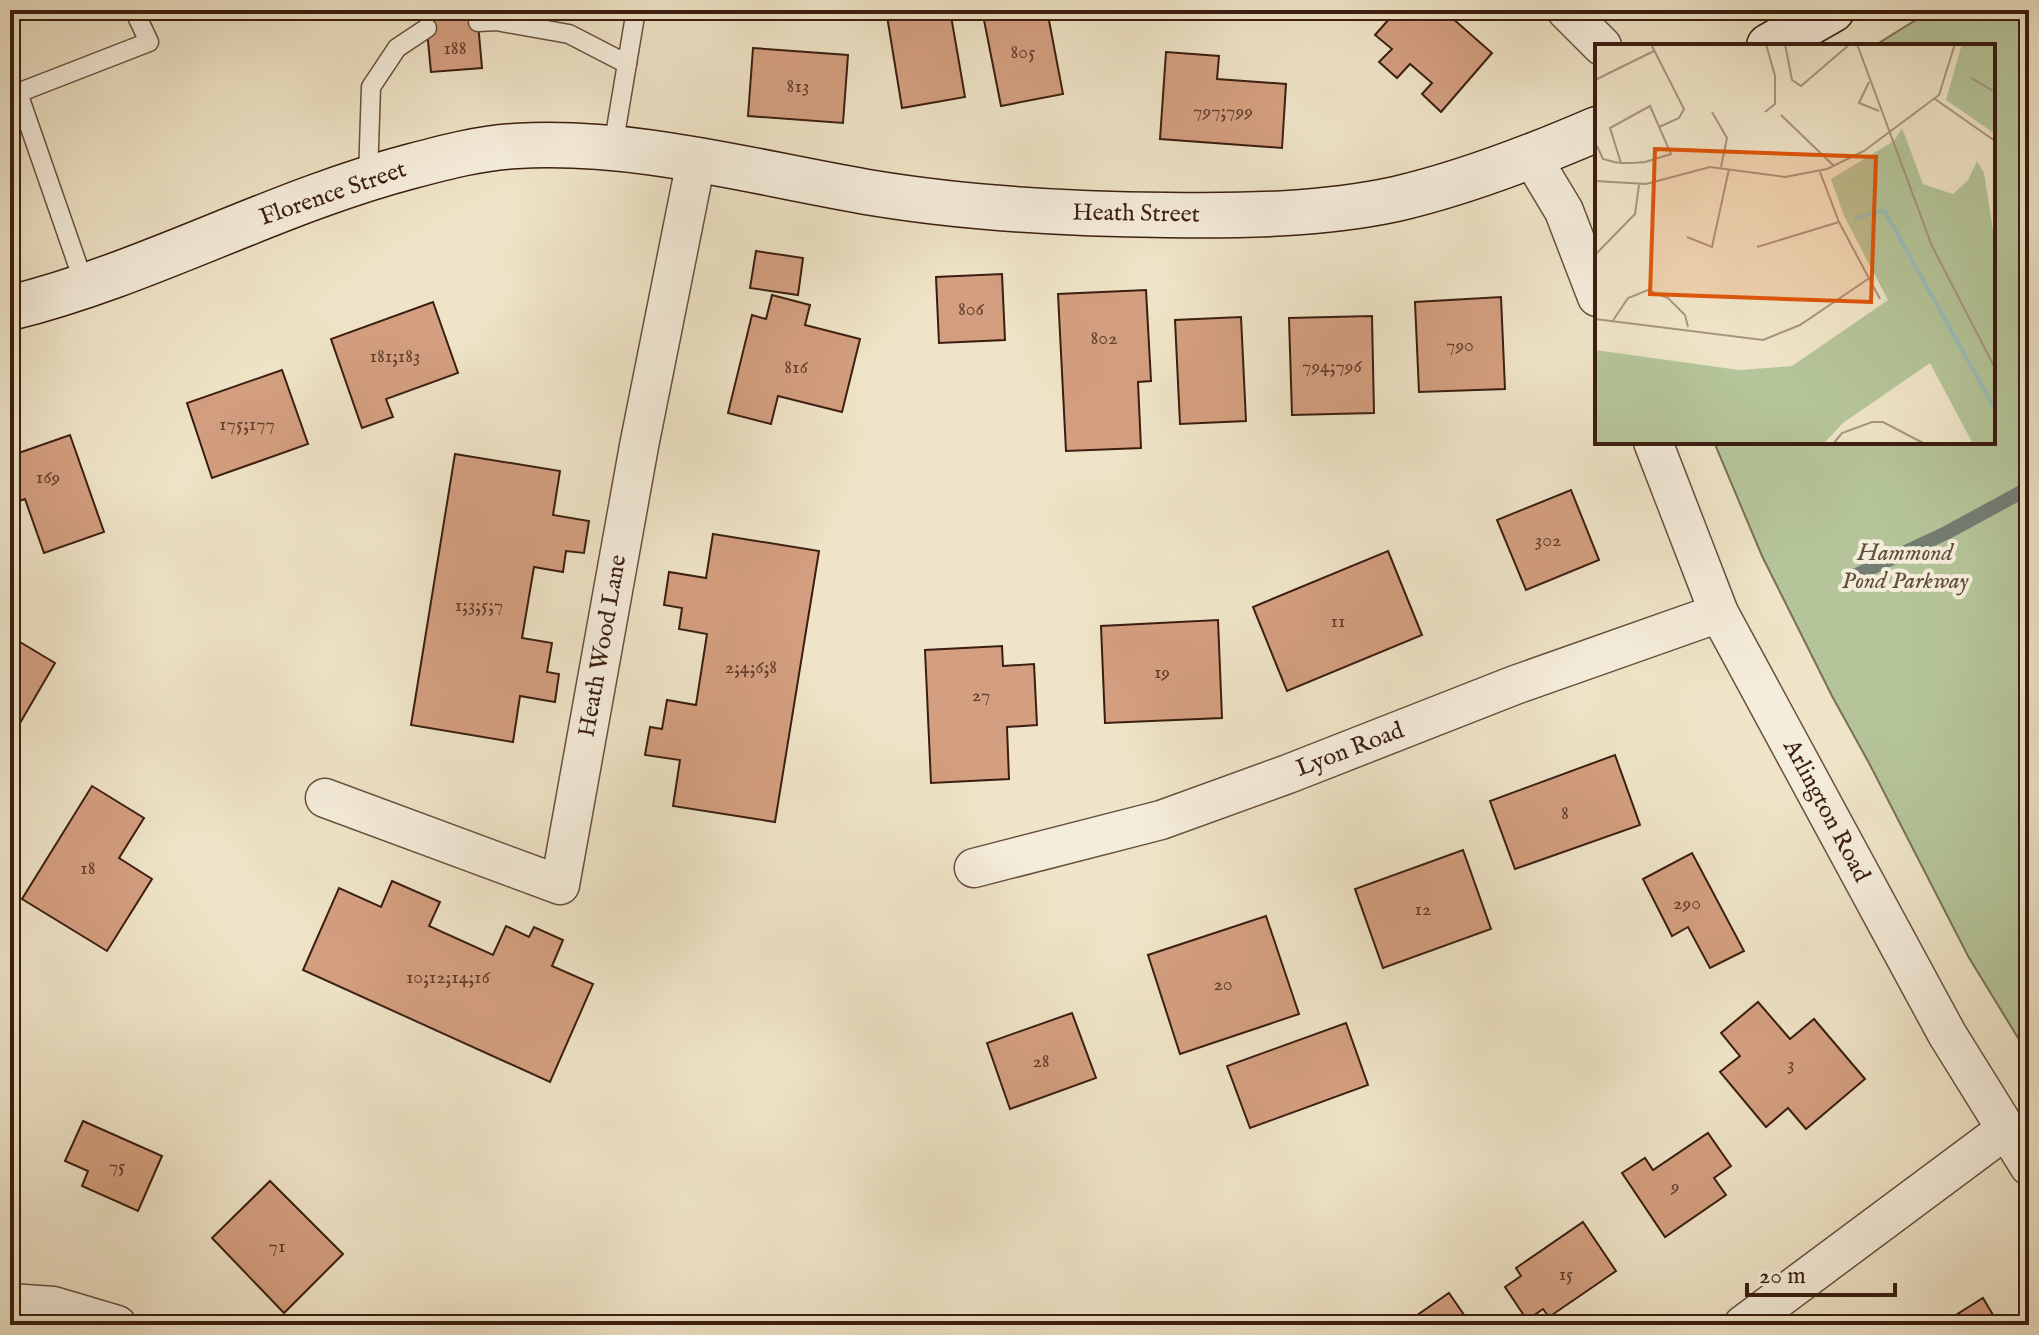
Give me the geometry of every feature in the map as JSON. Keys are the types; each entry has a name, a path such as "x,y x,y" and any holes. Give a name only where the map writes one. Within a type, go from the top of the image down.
{"street":[{"path":"1566,10 1600,44"},
{"path":"1772,44 1832,10"},
{"name":"Heath Street","path":"682,158 930,201 1102,214 1204,216 1297,212 1394,199 1467,179 1595,130"},
{"name":"Florence Street","path":"10,308 85,286 329,191 463,153 512,147 613,147 682,158"},
{"path":"1531,156 1564,211 1595,292"},
{"name":"Heath Wood Lane","path":"325,798 560,885 639,446 682,158"},
{"name":"Arlington Road","path":"1654,444 1719,613 1947,1034 2029,1166"},
{"name":"Lyon Road","path":"974,868 1161,820 1515,685 1719,613"},
{"path":"1743,1325 2005,1130"},
{"path":"10,1303 53,1306 117,1325"}],"lane":[{"path":"85,286 14,95 149,42 134,10"},
{"path":"613,147 636,10"},
{"path":"478,22 496,21 569,34 627,64"},
{"path":"368,179 371,87 397,48 427,28"}],"green space":[{"name":"Hammond Pond Parkway","path":"1932,10 2029,10 2029,1056 1968,956 1832,696 1762,556 1715,444 1995,444 1995,44 1877,44"}],"building":[{"path":"425,10 484,10 477,12 482,68 431,72"},
{"path":"886,10 950,10 965,97 902,108"},
{"path":"982,10 1047,10 1063,94 1001,106"},
{"path":"1397,10 1418,10 1422,13 1425,10 1443,10 1492,53 1441,112 1422,94 1432,83 1410,64 1397,78 1379,62 1392,49 1375,35"},
{"path":"753,48 848,55 843,123 748,116"},
{"path":"1166,52 1219,56 1217,79 1286,84 1282,148 1160,139"},
{"path":"756,251 803,258 798,295 750,288"},
{"path":"1002,274 1005,340 939,343 936,277"},
{"path":"1146,290 1151,381 1138,382 1141,448 1066,451 1058,294"},
{"path":"772,295 810,305 805,325 860,339 842,412 778,396 771,424 728,413 752,315 766,319"},
{"path":"1501,297 1505,389 1419,392 1415,302"},
{"path":"433,302 458,373 386,399 393,417 362,428 331,339"},
{"path":"1372,316 1374,413 1292,415 1289,318"},
{"path":"1241,317 1246,421 1180,424 1175,320"},
{"path":"282,370 308,444 212,478 187,403"},
{"path":"70,435 104,532 44,553 25,499 10,504 10,456"},
{"path":"455,454 560,471 553,515 589,521 584,553 566,551 563,572 534,567 522,638 552,643 547,672 559,674 555,702 520,696 513,742 411,725"},
{"path":"1571,490 1599,560 1526,590 1497,520"},
{"path":"713,534 819,551 775,822 673,806 680,760 645,755 650,727 662,729 667,700 696,705 707,634 679,629 682,608 664,605 669,572 706,578"},
{"path":"1388,551 1422,635 1287,691 1253,607"},
{"path":"1218,620 1222,718 1105,723 1101,626"},
{"path":"10,636 55,663 13,735 10,733"},
{"path":"1002,646 1003,666 1034,664 1037,725 1007,727 1009,779 931,783 925,650"},
{"path":"1615,755 1640,825 1515,869 1490,801"},
{"path":"92,786 144,818 119,858 152,879 107,951 22,899"},
{"path":"1463,850 1491,929 1383,968 1355,889"},
{"path":"1692,853 1744,951 1710,968 1688,927 1672,936 1643,879"},
{"path":"392,881 440,902 429,926 493,955 506,926 529,937 534,927 563,940 552,966 593,984 550,1082 303,970 339,888 381,907"},
{"path":"1266,916 1299,1014 1180,1054 1148,955"},
{"path":"1758,1002 1790,1039 1814,1019 1865,1079 1806,1129 1788,1108 1766,1127 1720,1072 1740,1056 1721,1033"},
{"path":"1072,1013 1096,1078 1010,1109 987,1043"},
{"path":"1346,1023 1368,1085 1250,1128 1227,1066"},
{"path":"83,1121 162,1156 138,1211 82,1186 88,1171 65,1161"},
{"path":"1708,1133 1731,1166 1714,1178 1726,1195 1665,1237 1622,1173 1645,1158 1653,1170"},
{"path":"270,1181 343,1254 284,1313 212,1238"},
{"path":"1583,1222 1616,1271 1549,1317 1543,1309 1527,1320 1505,1287 1521,1276 1516,1268"},
{"path":"1449,1293 1471,1325 1403,1325"},
{"path":"1983,1298 1999,1325 1940,1325"}],"waterway":[{"path":"1852,577 1946,533 2029,488"}]}
